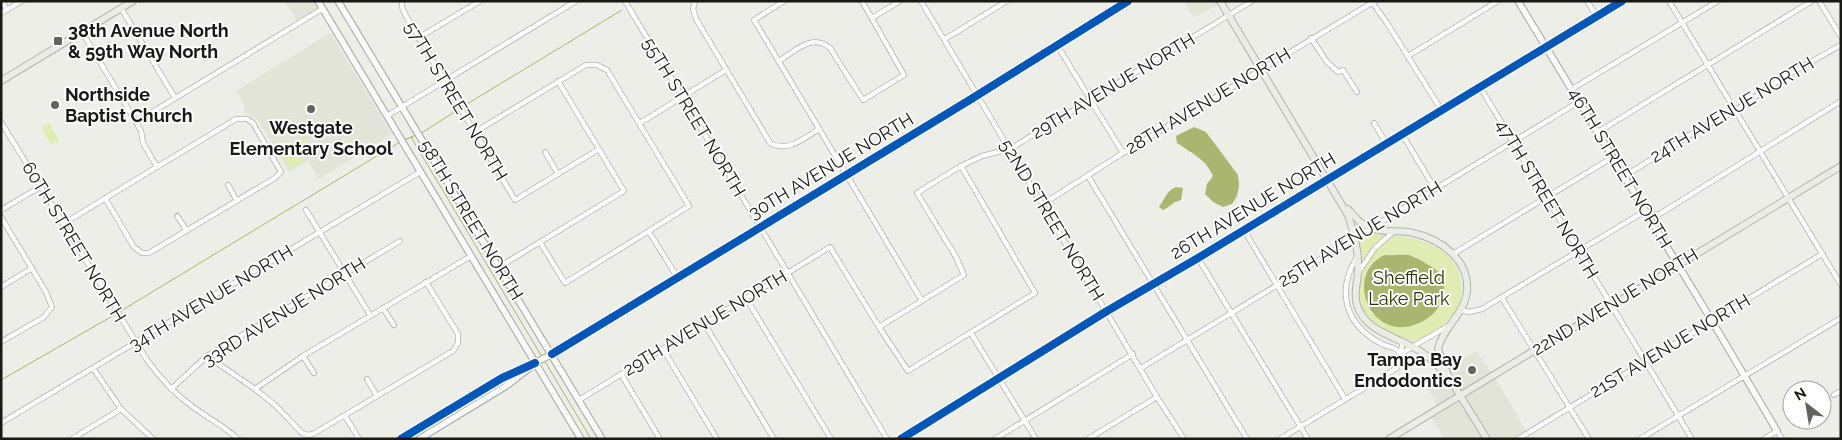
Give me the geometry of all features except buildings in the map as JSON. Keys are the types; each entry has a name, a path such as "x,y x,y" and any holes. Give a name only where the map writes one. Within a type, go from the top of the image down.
{"main road":[{"path":"1,81 133,1"},
{"path":"1220,1 1348,215 1355,238 1358,273 1355,287 1361,314 1374,328 1423,352 1448,376"},
{"name":"22ND AVENUE NORTH","path":"1389,439 1841,166"},
{"path":"1342,203 1363,225 1393,232 1412,233 1444,246 1453,254 1464,269 1467,290 1462,310 1443,333 1438,349 1448,376 1487,439"}],"street":[{"path":"2,1 7,10"},
{"path":"1,13 22,1"},
{"name":"58TH STREET NORTH","path":"318,1 470,256 537,362 581,439"},
{"name":"58TH STREET NORTH","path":"338,1 602,439"},
{"name":"57TH STREET NORTH","path":"402,1 402,7 418,38 514,200 558,174"},
{"path":"418,38 480,1"},
{"path":"386,116 567,4 576,1"},
{"name":"55TH STREET NORTH","path":"625,1 887,439"},
{"path":"784,1 754,20 922,300 879,327 908,371 1035,293 961,166"},
{"path":"779,61 807,44 816,41 824,43 830,48 862,100 904,75 862,1"},
{"path":"872,18 900,1"},
{"name":"52ND STREET NORTH","path":"921,1 1157,397 1184,438"},
{"path":"945,40 1007,1"},
{"name":"30TH AVENUE NORTH","path":"537,362 978,95 1128,1"},
{"name":"29TH AVENUE NORTH","path":"922,300 964,275 956,257 917,193 961,166 982,156 1010,149 1252,1"},
{"path":"1408,56 1498,1"},
{"name":"46TH STREET NORTH","path":"1518,1 1679,265 1782,439"},
{"path":"1588,1 1597,17"},
{"name":"26TH AVENUE NORTH","path":"901,439 1106,311 1198,258 1622,1"},
{"path":"1669,1 1841,285"},
{"path":"1572,89 1718,1"},
{"path":"1598,132 1812,1"},
{"path":"1819,1 1841,37"},
{"path":"695,2 692,9 696,19 770,143 776,146 791,146 819,129"},
{"path":"1372,2 1442,110"},
{"name":"28TH AVENUE NORTH","path":"1043,204 1123,153 1372,2"},
{"path":"121,8 175,98"},
{"path":"136,122 322,9"},
{"path":"82,32 136,122 143,143 157,167"},
{"path":"1311,38 1327,62 1338,72 1343,70 1357,92"},
{"path":"1058,45 1123,153"},
{"name":"24TH AVENUE NORTH","path":"1625,176 1686,137 1736,110 1784,77 1841,45"},
{"path":"475,132 586,65 597,65 607,70 689,206 565,283 540,242"},
{"path":"640,122 726,70"},
{"path":"499,267 624,191 558,82"},
{"name":"47TH STREET NORTH","path":"1480,87 1692,439"},
{"name":"25TH AVENUE NORTH","path":"1141,368 1434,188 1580,101"},
{"path":"1462,310 1476,311 1502,298 1645,211 1658,215 1841,101"},
{"path":"63,224 104,198 236,119 247,119 253,123 282,172 149,253 142,253 134,247 104,198"},
{"name":"60TH STREET NORTH","path":"1,122 147,360 171,389 238,439"},
{"path":"1374,123 1386,143"},
{"path":"1402,134 1434,188"},
{"path":"544,152 558,174 599,149"},
{"path":"1453,254 1613,157"},
{"name":"34TH AVENUE NORTH","path":"1,423 420,172"},
{"path":"1088,176 1152,285 1247,439"},
{"path":"228,185 237,200"},
{"path":"1,210 40,187"},
{"path":"306,210 370,315"},
{"path":"177,216 186,230"},
{"path":"1,217 32,268 52,307 48,314 1,342"},
{"path":"1244,230 1345,399"},
{"path":"649,232 678,278"},
{"path":"1358,273 1375,248 1393,232"},
{"name":"33RD AVENUE NORTH","path":"171,389 207,356 400,241"},
{"name":"29TH AVENUE NORTH","path":"579,400 830,246 879,327"},
{"name":"21ST AVENUE NORTH","path":"1518,439 1822,254"},
{"path":"255,389 303,356 470,256"},
{"path":"1357,256 1350,269 1346,284 1346,298 1349,310 1356,324 1365,334 1382,345 1393,347 1400,354"},
{"path":"1198,258 1308,439"},
{"path":"1,287 32,268"},
{"path":"207,356 275,405 302,433 314,434 453,350 458,343 458,334 426,282"},
{"path":"746,298 831,439"},
{"path":"1502,298 1589,439"},
{"path":"383,308 394,325"},
{"path":"1640,439 1841,318"},
{"path":"704,323 774,439"},
{"path":"1400,354 1450,325"},
{"path":"971,333 1036,439"},
{"path":"1280,439 1397,368 1403,341"},
{"path":"663,349 717,439"},
{"path":"995,439 1133,354"},
{"path":"303,356 314,373"},
{"path":"404,438 502,378 537,362"},
{"path":"419,439 506,386 537,362"},
{"path":"93,368 121,409 153,439"},
{"path":"621,374 660,439"},
{"path":"367,379 377,396"},
{"path":"1834,395 1841,391"},
{"path":"1088,439 1157,397"},
{"path":"72,439 121,409"},
{"path":"345,416 359,439"},
{"path":"1764,439 1777,431"}],"shaded area":[{"path":"284,1 315,1 319,7 297,21"},
{"path":"1184,1 1216,1 1219,5 1193,17"},
{"name":"Westgate Elementary School","path":"328,34 331,34 392,134 319,179 308,161 289,172 259,122 245,113 244,105 236,91"},
{"path":"1194,127 1206,132 1238,175 1239,186 1237,196 1232,204 1223,207 1213,202 1205,194 1207,184 1213,176 1210,170 1198,157 1177,143 1176,136"},
{"path":"1176,187 1183,188 1181,200 1163,210 1159,207 1168,193"},
{"path":"1385,255 1411,256 1441,274 1444,283 1444,293 1440,304 1431,316 1409,326 1392,326 1379,319 1369,307 1365,293 1365,278 1372,265"},
{"path":"1476,351 1492,373 1461,392 1447,367"},
{"path":"1443,374 1457,395 1438,406 1425,384"},
{"path":"1495,377 1526,431 1513,439 1489,439 1463,396"},
{"path":"1460,399 1484,439 1444,439 1431,416"}],"green space":[{"path":"49,123 59,140 51,145 41,128"},
{"path":"304,139 310,148 298,152 303,162 290,169 280,151"},
{"name":"Sheffield Lake Park","path":"1372,233 1425,242 1443,251 1457,269 1461,279 1462,290 1460,301 1455,311 1441,327 1416,342 1386,331 1377,325 1369,319 1359,302 1358,286 1362,266 1359,240"}],"waterway":[{"path":"462,107 622,10"},
{"path":"420,134 459,109"},
{"path":"404,140 416,135"},
{"path":"411,137 542,357"},
{"path":"119,312 400,142"},
{"path":"1,380 116,314"},
{"path":"544,360 591,439"}],"cycle path":[{"path":"552,354 968,101 1128,1"},
{"path":"901,439 1107,311 1198,258 1622,1"},
{"path":"401,439 502,378 535,363"}],"place":[{"name":"38th Avenue North & 59th Way North","path":"58,41"},
{"name":"Northside Baptist Church","path":"55,105"},
{"name":"Westgate Elementary School","path":"311,109"},
{"name":"Tampa Bay Endodontics","path":"1472,370"}]}
